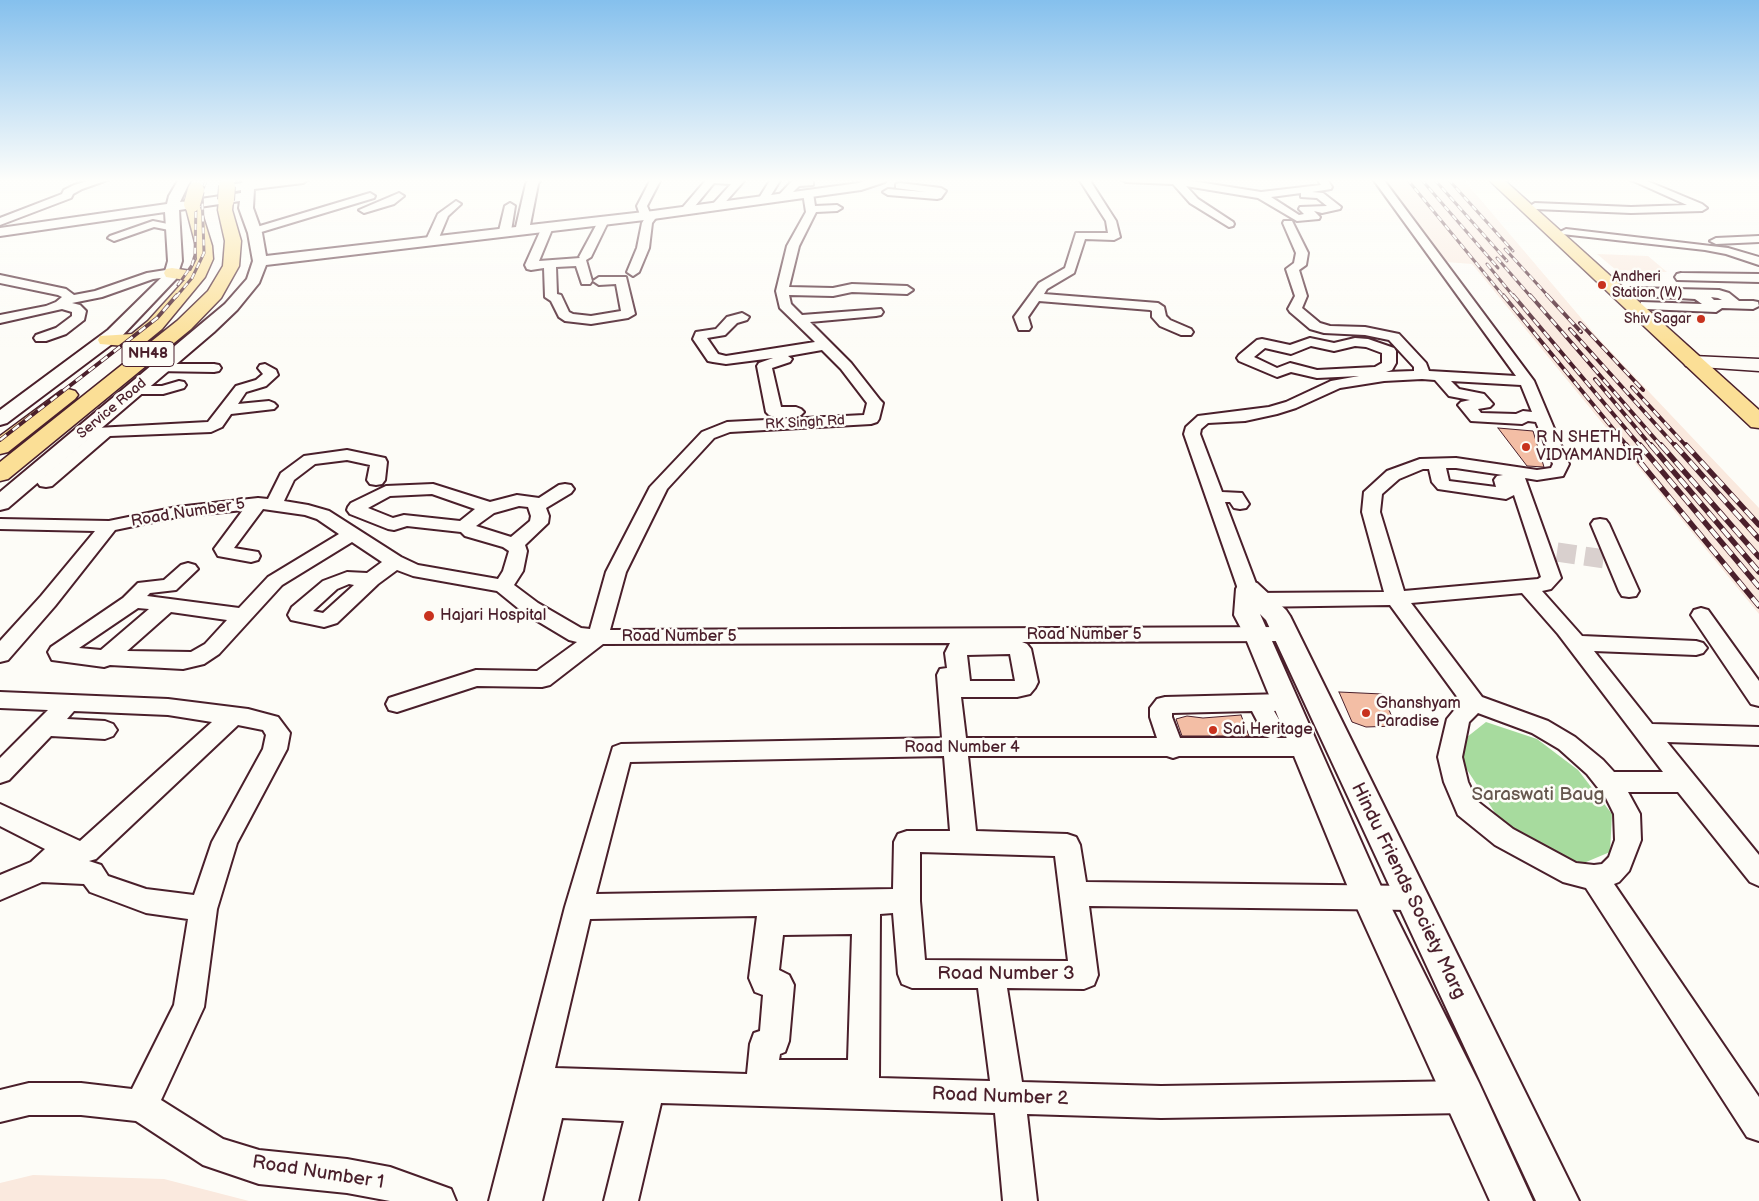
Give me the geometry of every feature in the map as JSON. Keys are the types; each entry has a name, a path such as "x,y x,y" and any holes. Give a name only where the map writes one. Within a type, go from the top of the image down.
{"main road":[{"name":"NH48","path":"0,447 92,377 155,325 197,277 205,260 204,246 196,235"},
{"name":"NH48","path":"0,474 184,325 215,294 232,266 231,235"},
{"path":"1558,235 1706,366 1759,406"},
{"path":"1569,235 1631,292 1648,299 1706,366 1759,422"},
{"path":"172,273 197,277"},
{"path":"107,340 137,340"},
{"path":"1706,366 1759,365"},
{"path":"1706,366 1759,372"}],"street":[{"path":"114,238 122,235"},
{"path":"0,419 107,340 172,273 175,261 177,235"},
{"path":"255,235 260,261 472,235"},
{"path":"432,240 434,235"},
{"path":"543,235 531,265 550,263 581,262 592,281 622,280 628,314 591,320 570,318 564,314 556,298 551,297 550,263"},
{"path":"585,257 596,235"},
{"path":"633,272 646,235"},
{"path":"784,286 793,246 798,235"},
{"path":"1024,327 1021,317 1043,286 1070,270 1080,235"},
{"path":"1082,235 1114,235"},
{"path":"1294,235 1302,253 1300,266 1292,269 1301,296 1295,309 1315,326 1329,330 1365,331 1394,337 1421,366 1422,375"},
{"path":"1419,235 1527,381 1561,464 1557,472 1512,479 1456,463 1437,467 1420,464 1393,475 1373,492 1371,512 1396,598 1474,703 1540,727 1568,743 1595,767 1608,782 1627,814 1628,840 1620,863 1610,874 1594,878 1572,874 1504,837 1467,808 1456,782 1450,757 1458,719 1474,703"},
{"path":"1596,235 1705,246 1759,261"},
{"path":"1705,246 1702,243 1706,241 1759,239"},
{"name":"Service Road","path":"0,503 84,432 144,390 169,368 231,307 254,280 260,261"},
{"path":"0,319 98,294 151,276 172,273"},
{"path":"849,276 844,288 845,301 850,314"},
{"path":"1681,277 1759,278"},
{"path":"0,279 62,292 68,296 65,302"},
{"path":"784,286 820,281"},
{"path":"784,286 834,292 844,288 908,290"},
{"name":"RK Singh Rd","path":"598,637 616,572 638,525 659,487 708,435 727,427 870,419 875,403 846,366 785,305 784,286"},
{"path":"1648,299 1719,294 1735,304 1733,305"},
{"path":"1648,299 1665,306 1716,308 1695,295"},
{"path":"1036,297 1153,306 1159,310 1159,317 1165,323 1186,332"},
{"path":"41,338 61,331 79,318 79,311 65,302"},
{"path":"1712,304 1753,305"},
{"path":"798,319 876,312"},
{"path":"742,317 732,320 720,332 701,335 700,339 713,358 726,360 826,346"},
{"path":"1317,374 1381,374 1388,365 1389,351 1362,342 1334,347 1310,342 1291,350 1262,343 1244,358 1276,373 1292,367 1317,374 1336,384"},
{"path":"796,412 774,412 764,366 826,346"},
{"path":"169,368 214,368"},
{"path":"84,432 211,427 216,424 226,410 234,386 261,384 271,375 265,368"},
{"name":"Hindu Friends Society Marg","path":"1527,381 1381,374 1336,384 1291,405 1272,411 1204,420 1194,427 1192,434 1252,596 1247,615 1271,634 1412,898 1558,1201"},
{"path":"1439,376 1454,393 1479,396 1484,404 1466,405 1477,418 1522,419 1523,416"},
{"path":"144,390 163,390 179,384"},
{"path":"1512,404 1523,416 1542,418"},
{"path":"226,410 269,406"},
{"path":"46,482 104,432"},
{"path":"251,556 225,552 223,549 266,504 287,477 310,460 347,455 379,462 376,480"},
{"path":"1437,467 1440,482 1444,485 1506,494 1512,479"},
{"path":"1252,596 1396,598 1528,588 1544,585 1551,578 1566,579 1512,479"},
{"path":"489,508 437,489 383,491 356,509 394,525 404,520 467,527 471,532 514,544 518,551 513,571 503,586"},
{"path":"467,527 468,521 489,508 522,500 536,505 546,503 565,489"},
{"path":"1215,497 1237,497"},
{"name":"Road Number 5","path":"0,524 109,526 177,512 266,504 308,510 323,515 395,562 412,570 503,586 531,608 576,635 598,637 945,636 988,641 1271,634"},
{"path":"514,544 539,523 540,516 536,505"},
{"path":"188,569 169,586 145,587 135,595 134,600 59,652 60,655 104,659 183,661 196,659 212,649 242,615 281,576 347,531 366,514"},
{"path":"1541,516 1551,552"},
{"path":"1600,524 1613,560 1629,591"},
{"name":"Road Number 5","path":"0,654 48,601 109,526"},
{"path":"371,580 395,562"},
{"path":"1528,588 1576,644 1759,874"},
{"path":"134,600 242,615"},
{"path":"104,659 166,605"},
{"path":"1701,614 1759,698"},
{"name":"Hindu Friends Society Marg","path":"1271,634 1272,712 1304,747 1368,897 1465,1097 1512,1201"},
{"path":"945,636 955,689"},
{"path":"397,704 476,678 542,679 598,637"},
{"path":"955,689 1017,689 1026,685 1020,649 988,641 957,648 955,689 955,747 964,841"},
{"path":"1576,644 1696,648"},
{"path":"0,700 168,707 270,723 278,734 275,749 225,842 203,909 189,1007 141,1106"},
{"path":"0,773 69,703"},
{"path":"1173,748 1161,717 1161,708 1165,705 1272,712"},
{"path":"0,814 65,847 81,853 90,849 233,716"},
{"path":"45,727 105,730"},
{"path":"1646,733 1759,736"},
{"name":"Road Number 4","path":"579,907 621,753 955,747 1304,747"},
{"path":"1608,782 1684,782"},
{"path":"525,1201 579,907 771,913 865,911 906,901 906,842 964,841 1067,845 1074,894 1412,898"},
{"path":"0,888 40,870 65,847"},
{"path":"40,870 92,873 99,884 146,901 203,909"},
{"path":"1594,878 1759,1125"},
{"name":"Road Number 3","path":"906,901 912,974 1084,975 1074,894"},
{"path":"863,1084 865,911"},
{"path":"761,1083 765,1044 774,1042 779,985 776,982 765,982 764,978 771,913"},
{"path":"991,974 1001,1053 1009,1097 1020,1201"},
{"name":"Road Number 2","path":"546,1089 646,1096 761,1083 863,1084 1009,1097 1161,1102 1465,1097"},
{"path":"506,1201 546,1089"},
{"path":"621,1201 646,1096"},
{"name":"Road Number 1","path":"0,1106 29,1099 81,1099 141,1106 215,1153 259,1167 347,1176 390,1184 439,1201"}],"shaded area":[{"path":"1425,235 1511,235 1598,338 1759,508 1759,614 1472,264 1446,262"},
{"path":"1597,254 1648,256 1667,272 1616,270"},
{"path":"33,1175 164,1179 249,1201 0,1201 0,1183"}],"green space":[{"name":"Saraswati Baug","path":"1486,722 1537,739 1578,770 1612,814 1610,852 1579,865 1531,845 1499,819 1464,765 1462,741"}],"building":[{"name":"R N SHETH VIDYAMANDIR","path":"1498,428 1533,431 1544,467 1527,466"},
{"name":"Ghanshyam Paradise","path":"1339,692 1382,694 1396,726 1366,727 1352,722"},
{"name":"Sai Heritage","path":"1241,715 1249,736 1182,736 1176,719 1187,716 1203,718"}],"tunnel":[{"path":"1557,552 1612,560"}],"railway":[{"path":"178,285 192,265 195,255 195,235"},
{"path":"176,297 192,278 204,253 203,235"},
{"path":"1453,235 1504,297"},
{"path":"1469,235 1498,268"},
{"path":"1484,235 1507,261"},
{"path":"1499,235 1513,251"},
{"path":"1505,249 1549,297"},
{"path":"1497,258 1531,297"},
{"path":"1487,264 1514,297"},
{"path":"0,440 157,318 177,295"},
{"path":"1503,295 1628,447"},
{"path":"1513,295 1641,447"},
{"path":"1530,295 1662,447"},
{"path":"1547,295 1581,332"},
{"path":"1580,323 1643,390"},
{"path":"1570,329 1676,447"},
{"path":"1595,379 1652,447"},
{"path":"1632,387 1687,447"},
{"path":"1626,445 1759,606"},
{"path":"1640,445 1759,587"},
{"path":"1651,445 1759,572"},
{"path":"1661,445 1759,557"},
{"path":"1675,445 1759,539"},
{"path":"1686,445 1759,525"}],"place":[{"name":"Andheri Station (W)","path":"1602,285"},
{"name":"Shiv Sagar","path":"1701,319"},
{"name":"R N SHETH VIDYAMANDIR","path":"1526,447"},
{"name":"Hajari Hospital","path":"429,616"},
{"name":"Ghanshyam Paradise","path":"1366,713"},
{"name":"Sai Heritage","path":"1213,730"}]}
